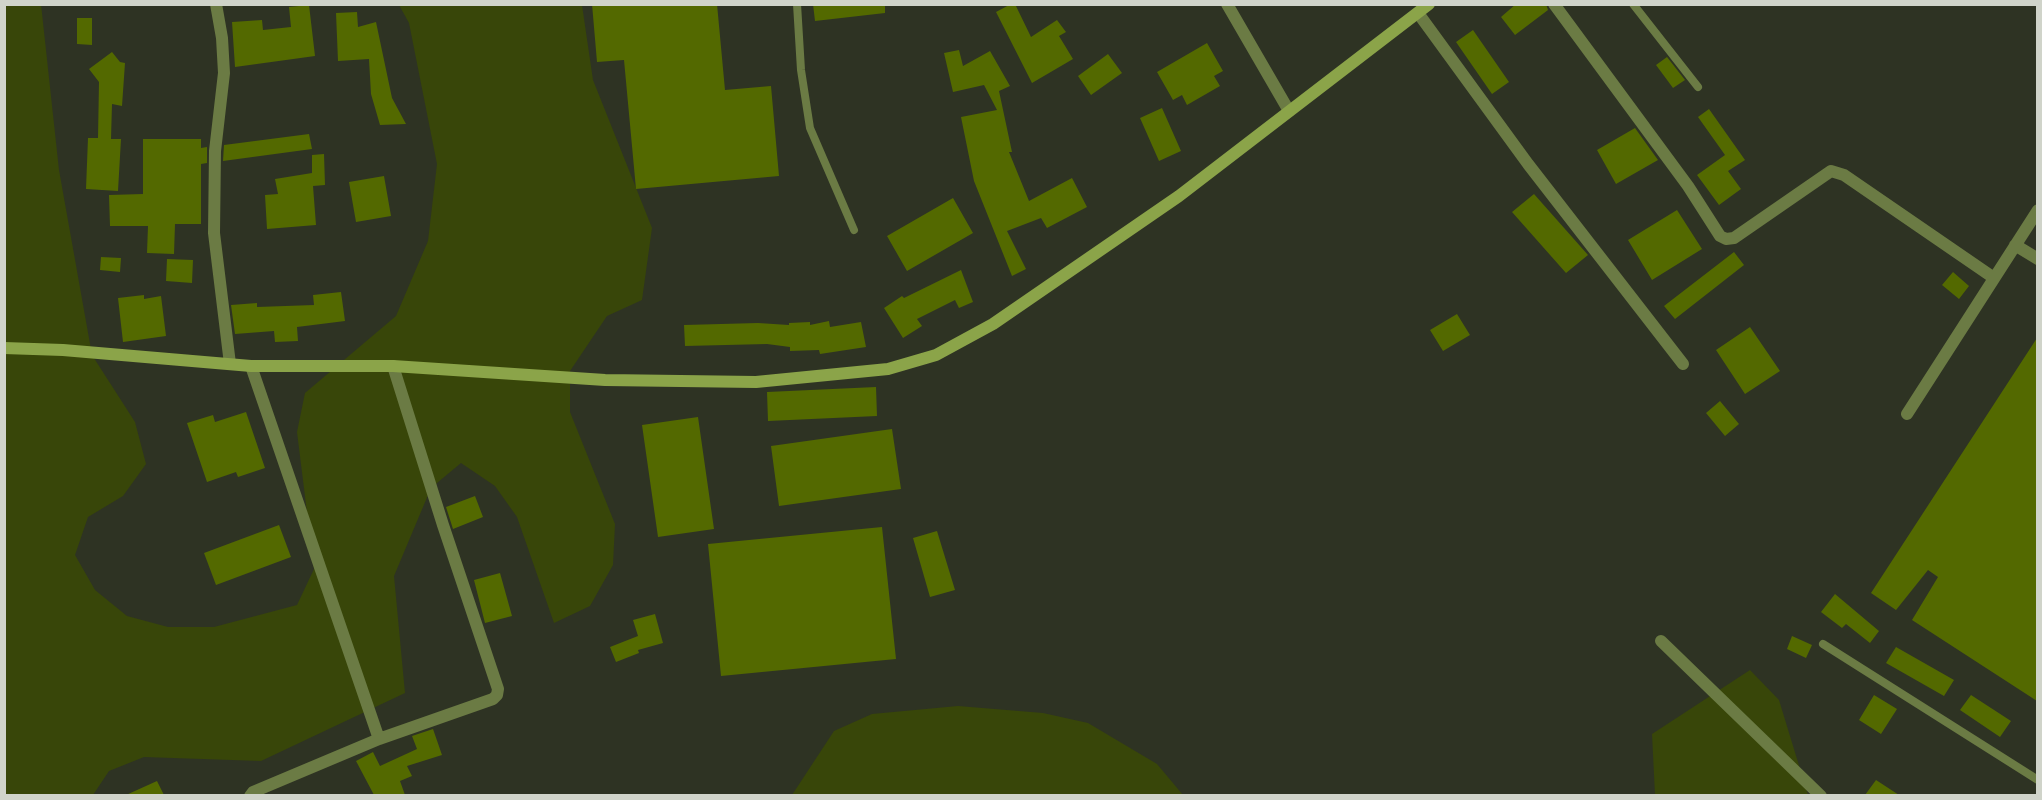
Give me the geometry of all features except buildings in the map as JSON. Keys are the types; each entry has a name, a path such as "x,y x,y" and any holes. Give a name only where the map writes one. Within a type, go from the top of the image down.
{"main road":[{"path":"4,348 63,350 251,366 393,366 605,380 756,382 888,369 936,355 993,324 1179,196 1430,4"}],"street":[{"path":"216,4 222,38 224,73 214,151 214,233 230,364"},
{"path":"1227,4 1289,111"},
{"path":"1554,4 1688,186 1720,236 1726,239 1734,238 1832,171 1845,175 1994,278"},
{"path":"1418,13 1528,164 1683,364"},
{"path":"1907,414 2037,210"},
{"path":"2015,245 2037,259"},
{"path":"251,366 379,740"},
{"path":"250,795 379,740 492,699 497,695 498,689 393,366"},
{"path":"1661,641 1821,795"}],"lane":[{"path":"797,4 801,70 810,128 854,230"},
{"path":"1633,4 1659,41 1698,87"},
{"path":"1823,644 2037,780"}],"green space":[{"path":"41,4 59,170 92,355 135,422 146,464 123,496 88,517 75,555 95,590 127,616 168,627 214,627 297,605 314,569 297,432 305,393 396,316 428,241 437,164 409,23 399,5 582,5 593,80 652,228 642,300 607,316 570,371 570,412 615,524 613,565 590,606 554,623 517,517 495,486 461,463 431,488 394,576 405,693 261,761 144,757 109,771 93,795 5,796 5,5"},
{"path":"1750,670 1779,700 1808,795 1655,795 1652,734"},
{"path":"958,706 1043,713 1088,723 1157,764 1183,795 792,795 834,731 872,714"}]}
